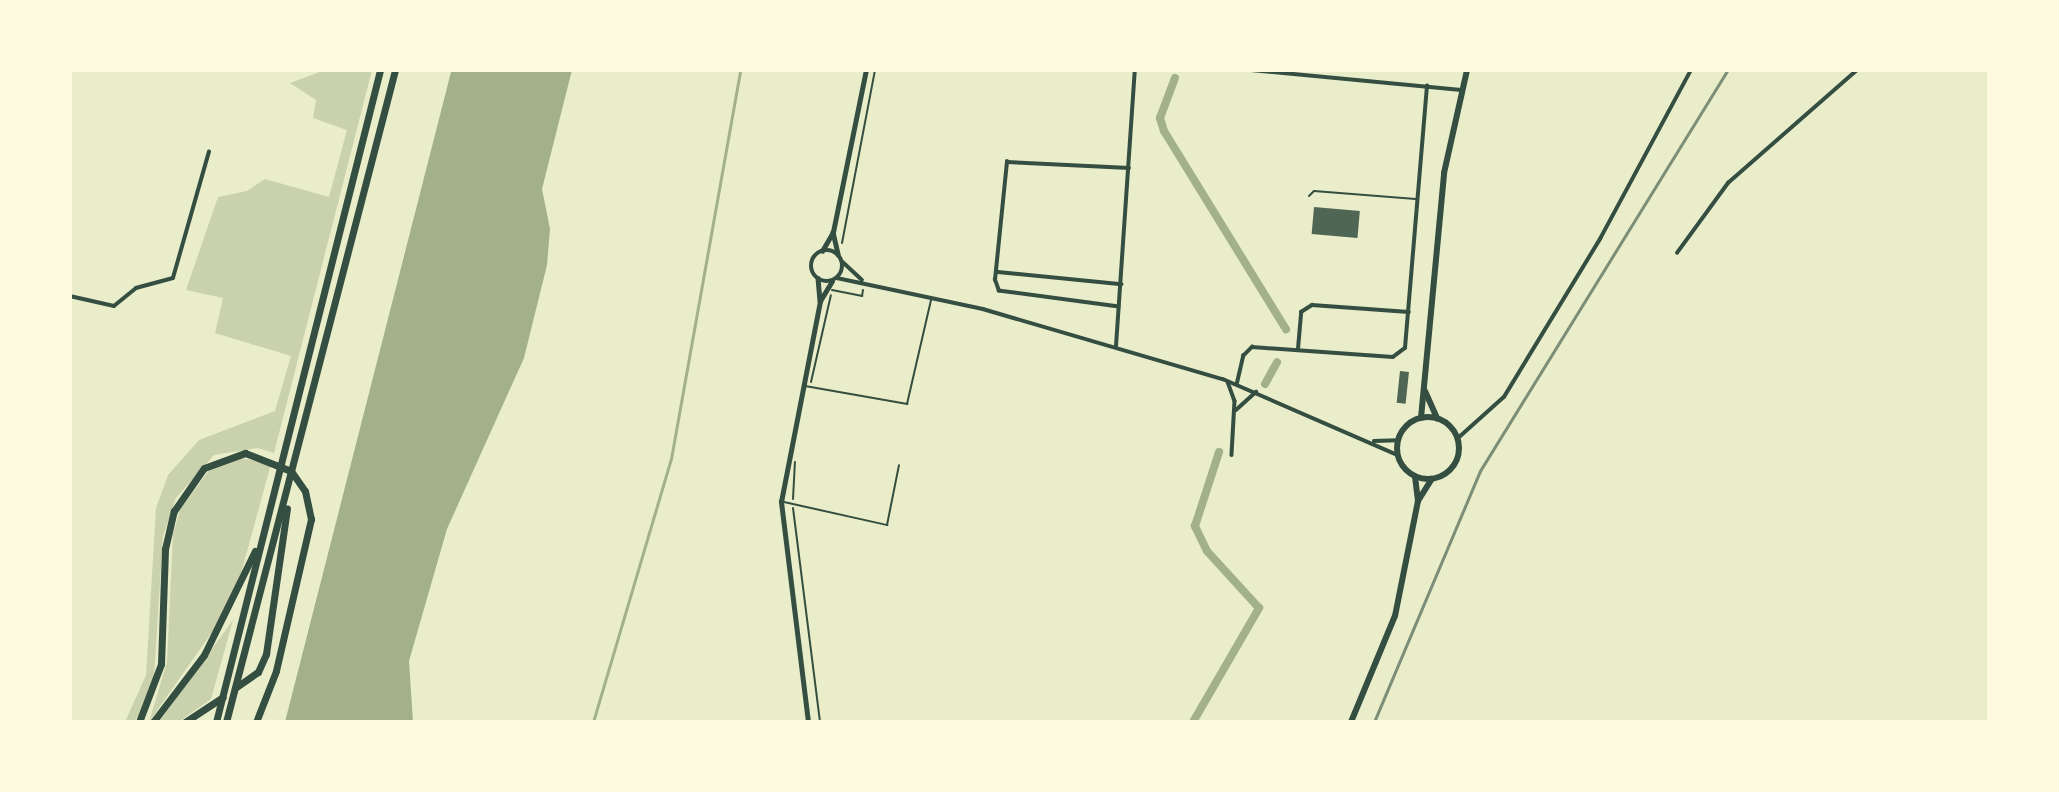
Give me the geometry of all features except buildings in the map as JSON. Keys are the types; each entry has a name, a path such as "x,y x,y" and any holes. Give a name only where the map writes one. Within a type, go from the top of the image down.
{"highway":[{"path":"216,722 380,70"},
{"path":"226,722 395,70"},
{"path":"139,722 161,664 165,549 174,511 204,468 245,453 282,464 305,491 309,538 256,722"},
{"path":"186,722 255,675 267,654 290,481"},
{"path":"153,722 204,655 261,538"}],"main road":[{"path":"1351,722 1395,616 1418,501 1415,476 1398,455 1398,440 1421,418 1444,173 1467,70"},
{"path":"1418,501 1432,479 1457,460 1457,439 1437,418 1424,389"},
{"path":"1421,418 1437,418"},
{"path":"1415,476 1432,479"}],"street":[{"path":"821,302 818,278 812,261 822,251 832,232 866,70"},
{"path":"1116,346 1135,70"},
{"path":"1251,70 1461,90"},
{"path":"1457,439 1504,397 1600,239 1690,70"},
{"path":"1677,253 1728,183 1857,70"},
{"path":"1237,383 1247,349 1401,355 1409,312 1427,86"},
{"path":"70,296 114,306 141,286 173,278 209,152"},
{"path":"1119,307 999,292 998,272 1007,162 1129,168"},
{"path":"832,232 843,262 864,281"},
{"path":"822,251 838,254"},
{"path":"808,722 781,502 802,385 821,302 843,262"},
{"path":"998,272 1121,284"},
{"path":"818,278 864,281 1116,346 1237,383 1398,455"},
{"path":"1298,349 1301,312 1312,305 1409,312"},
{"path":"1227,380 1235,412 1232,455"},
{"path":"1235,412 1257,391"},
{"path":"1372,442 1398,440"}],"lane":[{"path":"1309,196 1314,191 1417,200"},
{"path":"802,385 907,404 931,300"},
{"path":"781,502 887,525 899,465"}],"shaded area":[{"path":"325,70 372,70 274,453 258,448 214,455 176,498 163,536 154,677 142,711 134,722 125,722 146,675 156,508 168,475 199,440 275,411 291,356 215,333 223,298 186,290 218,197 247,191 265,179 329,197 347,130 313,118 316,100 290,83"},
{"path":"572,70 542,189 550,229 547,265 524,358 447,529 409,661 413,722 285,722 451,72"},
{"path":"240,458 271,464 240,577 217,625 149,722 167,662 173,534 180,510 210,469"},
{"path":"233,620 211,699 178,722 159,722"}],"waterway":[{"path":"593,722 671,459 740,70"},
{"path":"1175,78 1160,118 1164,131 1286,329"},
{"path":"1265,384 1277,362"},
{"path":"1193,722 1259,608 1207,551 1195,526 1219,452"}],"railway":[{"path":"1374,722 1480,471 1728,70"}]}
